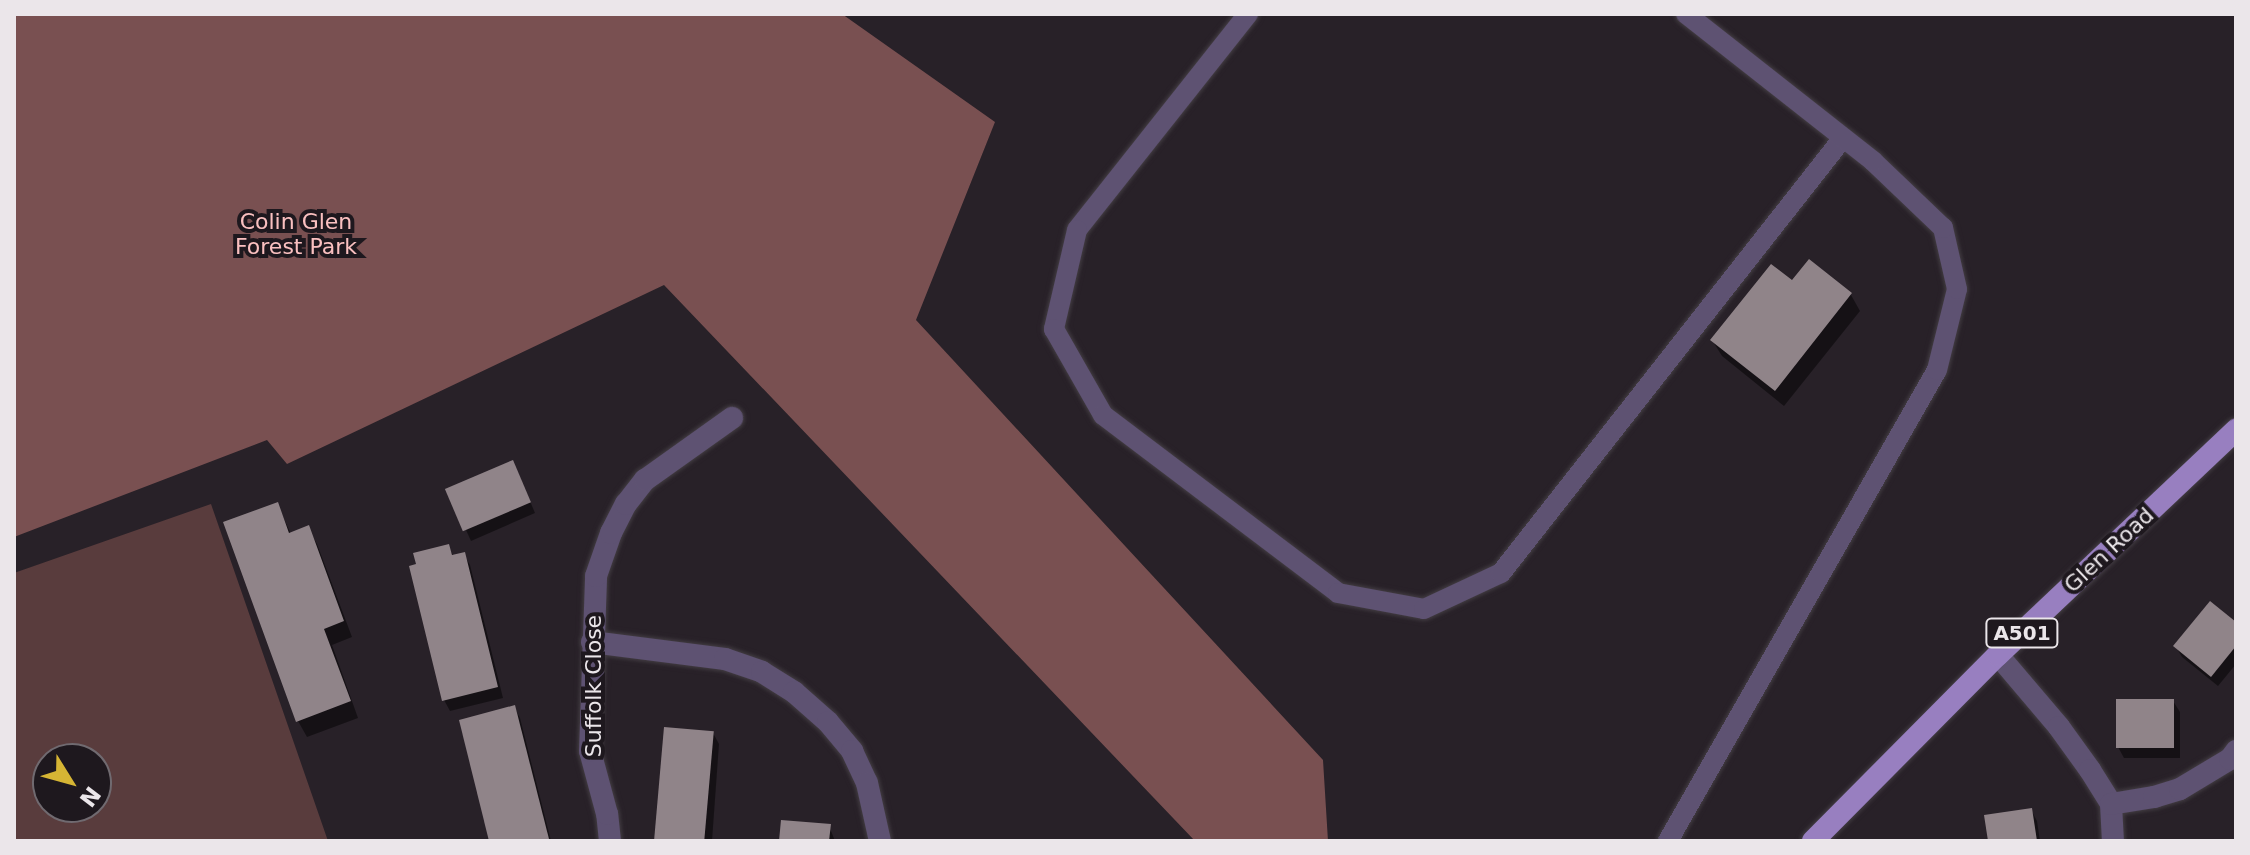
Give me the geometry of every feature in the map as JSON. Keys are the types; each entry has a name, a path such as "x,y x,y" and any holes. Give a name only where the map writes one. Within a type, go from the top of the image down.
{"main road":[{"name":"Glen Road","path":"1813,841 1998,655 2236,430"}],"street":[{"name":"Suffolk Close","path":"610,841 607,814 590,751 596,576 611,533 645,480 732,418"},
{"path":"592,642 725,659 762,672 794,692 828,722 852,751 867,783 880,841"},
{"path":"1998,655 2059,727 2111,804 2113,841"},
{"path":"2111,804 2180,789 2230,759 2236,751"}],"lane":[{"path":"1248,14 1077,230 1054,329 1103,415 1338,593 1424,609 1501,573 1843,138"},
{"path":"1668,841 1937,370 1957,289 1943,228 1873,161 1686,14"}],"shaded area":[{"path":"211,504 328,841 14,841 14,573"}],"green space":[{"name":"Colin Glen Forest Park","path":"14,14 842,14 995,122 916,320 1323,760 1328,841 1195,841 664,285 287,464 267,440 14,537"}],"building":[{"path":"1809,259 1852,293 1775,391 1710,340 1771,264 1792,280"},
{"path":"513,460 531,502 463,531 445,489"},
{"path":"278,502 289,533 309,525 344,621 324,629 351,701 296,722 223,522"},
{"path":"449,544 452,555 465,552 498,687 442,701 409,566 416,564 413,553"},
{"path":"2210,601 2236,622 2236,646 2211,677 2173,646"},
{"path":"2116,699 2174,699 2174,748 2116,748"},
{"path":"515,705 549,841 489,841 459,720"},
{"path":"664,727 714,731 704,841 654,841"},
{"path":"2032,808 2037,841 1988,841 1984,815"},
{"path":"781,820 831,824 829,841 779,841"}]}
